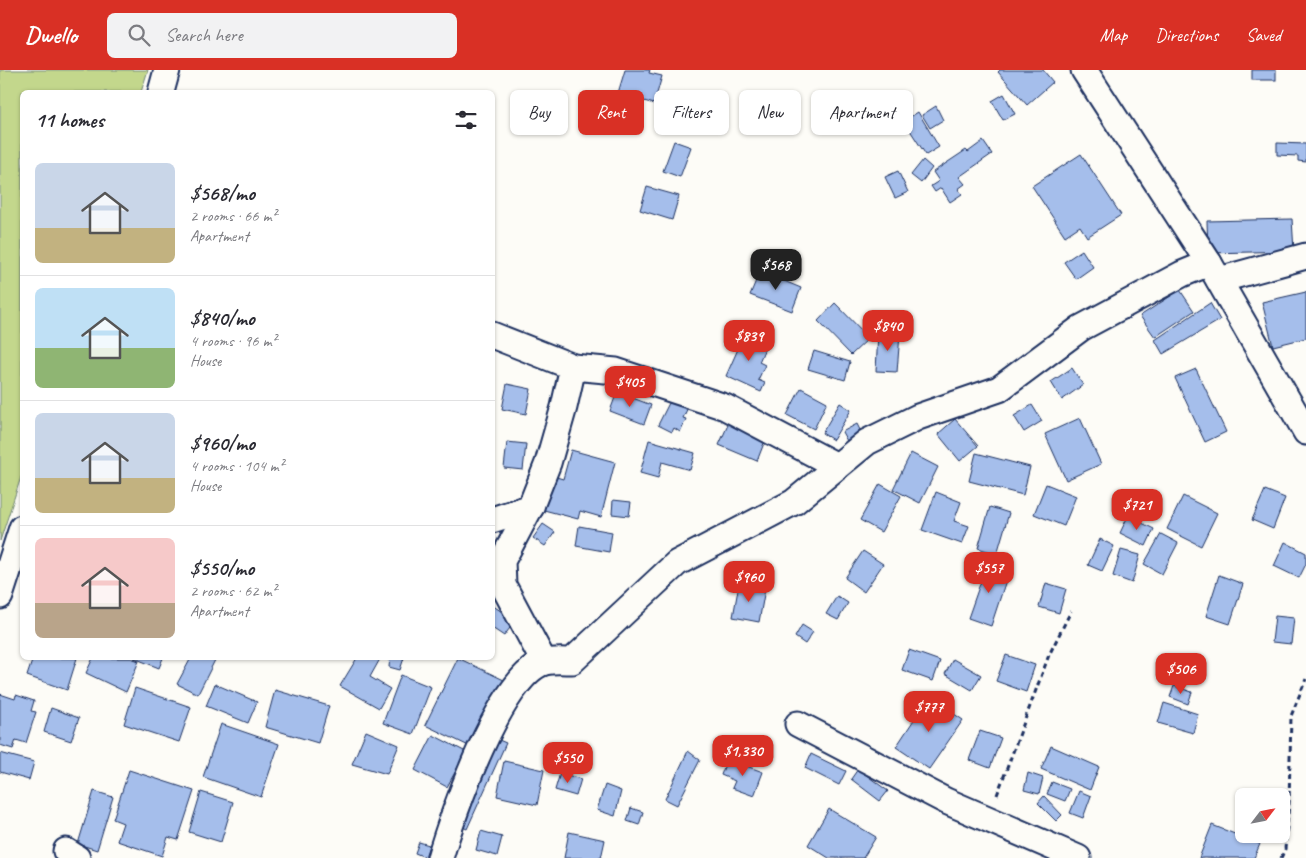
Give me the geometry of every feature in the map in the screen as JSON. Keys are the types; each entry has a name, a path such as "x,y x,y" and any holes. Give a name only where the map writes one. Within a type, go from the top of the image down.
{"street":[{"path":"162,90 167,70"},
{"path":"1084,70 1214,272 1306,432"},
{"path":"440,858 464,787 498,714 521,678 544,662 572,661 677,562 794,502 867,442 918,417 999,389 1081,328 1182,274 1214,272 1306,256"},
{"path":"495,336 573,367 616,371 725,407 838,466"},
{"path":"544,662 503,585 502,561 531,507 548,463 573,367"},
{"path":"495,519 531,507"},
{"path":"0,596 20,534"},
{"path":"798,724 946,801 1078,858"}],"path":[{"path":"988,819 1049,655 1070,611"},
{"path":"1282,858 1285,849 1289,802 1291,716 1306,679"}],"green space":[{"path":"0,70 148,70 142,90 20,90 20,480 0,541"}],"building":[{"path":"625,70 650,70 649,73 662,76 658,90 654,90 654,104 644,101 644,90 619,90"},
{"path":"1000,70 1043,70 1053,82 1027,105 998,72"},
{"path":"1252,70 1276,70 1276,80 1252,80"},
{"path":"1004,94 1015,114 1003,120 992,101"},
{"path":"936,106 943,120 930,128 922,115"},
{"path":"918,112 939,147 926,155 913,135 913,115"},
{"path":"674,141 691,147 680,177 663,171"},
{"path":"983,141 992,154 959,177 965,184 958,189 962,194 950,202 941,188 935,192 931,186 939,181 933,172"},
{"path":"1277,143 1306,144 1306,162 1298,161 1298,156 1277,155"},
{"path":"1081,154 1121,215 1087,237 1080,226 1065,236 1032,186"},
{"path":"923,160 932,168 921,183 911,175"},
{"path":"898,171 908,192 895,198 885,177"},
{"path":"647,187 679,196 672,220 640,210"},
{"path":"1292,219 1294,251 1208,253 1207,221"},
{"path":"1082,250 1093,267 1076,279 1064,262"},
{"path":"760,271 801,288 792,311 750,295"},
{"path":"1180,290 1194,311 1155,337 1140,316"},
{"path":"1306,292 1306,338 1273,346 1262,302"},
{"path":"835,303 869,338 851,355 818,321"},
{"path":"1210,303 1220,320 1163,354 1155,340"},
{"path":"746,331 768,341 759,362 765,365 758,380 765,383 761,392 726,376"},
{"path":"878,333 900,334 897,372 876,371"},
{"path":"814,351 850,362 845,380 808,369"},
{"path":"1072,368 1083,385 1062,400 1051,382"},
{"path":"1196,369 1226,432 1205,442 1175,378"},
{"path":"507,384 531,389 526,414 502,409"},
{"path":"801,388 827,402 814,429 787,415"},
{"path":"617,392 651,405 644,424 610,411"},
{"path":"674,393 691,401 683,418 686,419 680,432 674,428 672,432 658,425"},
{"path":"840,403 851,410 833,440 822,433"},
{"path":"1032,405 1042,421 1024,432 1014,416"},
{"path":"731,418 768,433 757,461 719,445"},
{"path":"1080,418 1101,464 1066,480 1045,434"},
{"path":"955,419 978,446 960,461 938,434"},
{"path":"857,424 861,432 847,441 842,432"},
{"path":"649,440 695,453 690,470 662,462 658,478 640,473"},
{"path":"507,442 526,444 523,470 504,468"},
{"path":"571,450 615,462 601,517 580,511 578,519 544,510 553,476 563,479"},
{"path":"911,453 938,467 920,503 893,489"},
{"path":"976,453 1030,467 1023,495 969,481"},
{"path":"880,484 901,496 881,532 860,520"},
{"path":"1046,484 1076,496 1064,526 1034,514"},
{"path":"1265,490 1285,498 1273,529 1252,520"},
{"path":"936,492 961,502 954,521 969,526 962,544 922,530"},
{"path":"1183,496 1217,513 1201,546 1167,529"},
{"path":"613,500 631,502 629,516 612,514"},
{"path":"990,507 1009,513 997,554 978,548"},
{"path":"1128,516 1154,529 1146,546 1120,533"},
{"path":"543,524 555,532 545,546 533,538"},
{"path":"579,526 612,532 609,552 576,546"},
{"path":"1161,534 1178,543 1162,574 1144,564"},
{"path":"1100,539 1114,546 1102,571 1088,565"},
{"path":"1285,542 1306,553 1306,564 1299,578 1274,566"},
{"path":"1121,550 1140,555 1132,583 1113,576"},
{"path":"863,551 883,564 864,592 845,578"},
{"path":"988,561 1010,568 991,626 968,618"},
{"path":"1219,575 1243,584 1230,624 1206,616"},
{"path":"1046,583 1066,589 1059,613 1039,607"},
{"path":"739,584 765,589 759,622 733,617"},
{"path":"837,596 848,603 838,620 826,614"},
{"path":"495,607 515,621 504,636 495,630"},
{"path":"1275,616 1294,618 1291,644 1272,642"},
{"path":"802,625 813,632 805,644 795,637"},
{"path":"909,650 940,661 933,681 902,670"},
{"path":"1006,655 1035,665 1026,692 996,681"},
{"path":"953,659 981,675 972,690 945,674"},
{"path":"32,660 76,660 67,690 27,676"},
{"path":"92,660 139,661 126,692 86,673"},
{"path":"139,660 162,660 159,668"},
{"path":"190,660 215,660 198,694 177,684"},
{"path":"356,660 379,660 370,677 390,689 379,708 340,686"},
{"path":"390,660 403,660 400,670 389,667"},
{"path":"457,660 462,660 506,681 473,748 425,725"},
{"path":"401,675 431,687 413,734 383,723"},
{"path":"215,684 257,702 248,723 206,706"},
{"path":"1174,686 1192,692 1188,704 1170,697"},
{"path":"135,688 191,707 179,742 124,724"},
{"path":"275,690 329,706 318,743 265,727"},
{"path":"0,694 15,699 16,695 34,701 31,711 36,712 26,743 16,740 13,749 0,745"},
{"path":"929,697 963,720 929,769 896,747"},
{"path":"1164,703 1198,714 1193,733 1158,723"},
{"path":"51,708 79,718 71,741 44,732"},
{"path":"221,724 279,744 261,797 203,777"},
{"path":"366,731 399,745 387,774 352,764"},
{"path":"980,731 1001,738 990,768 969,760"},
{"path":"433,735 466,752 447,787 415,770"},
{"path":"492,737 506,743 467,829 454,823"},
{"path":"1051,746 1099,767 1090,790 1041,769"},
{"path":"688,751 700,760 677,805 665,799"},
{"path":"0,753 34,762 29,780 0,772"},
{"path":"811,754 846,771 839,785 805,768"},
{"path":"565,756 583,759 581,771 564,768"},
{"path":"727,759 763,772 754,796 732,788 735,781 721,775"},
{"path":"504,761 544,770 537,805 497,796"},
{"path":"858,769 888,791 880,801 851,779"},
{"path":"129,770 194,791 178,840 168,837 162,856 117,841 123,823 113,819"},
{"path":"560,773 581,779 576,796 555,790"},
{"path":"1028,773 1043,778 1039,794 1024,790"},
{"path":"1052,782 1070,789 1065,801 1047,794"},
{"path":"605,785 621,791 615,816 597,810"},
{"path":"94,791 113,797 97,850 78,844"},
{"path":"1079,791 1091,796 1083,818 1070,813"},
{"path":"201,792 233,802 221,842 189,832"},
{"path":"1044,796 1062,815 1056,821 1038,803"},
{"path":"631,808 643,812 639,825 627,821"},
{"path":"829,809 876,837 863,858 829,858 808,845"},
{"path":"1212,825 1235,834 1235,843 1260,844 1254,858 1199,858"},
{"path":"481,831 502,837 497,856 476,850"},
{"path":"569,832 605,840 601,858 564,858"},
{"path":"419,842 429,845 425,857 415,853"}]}
